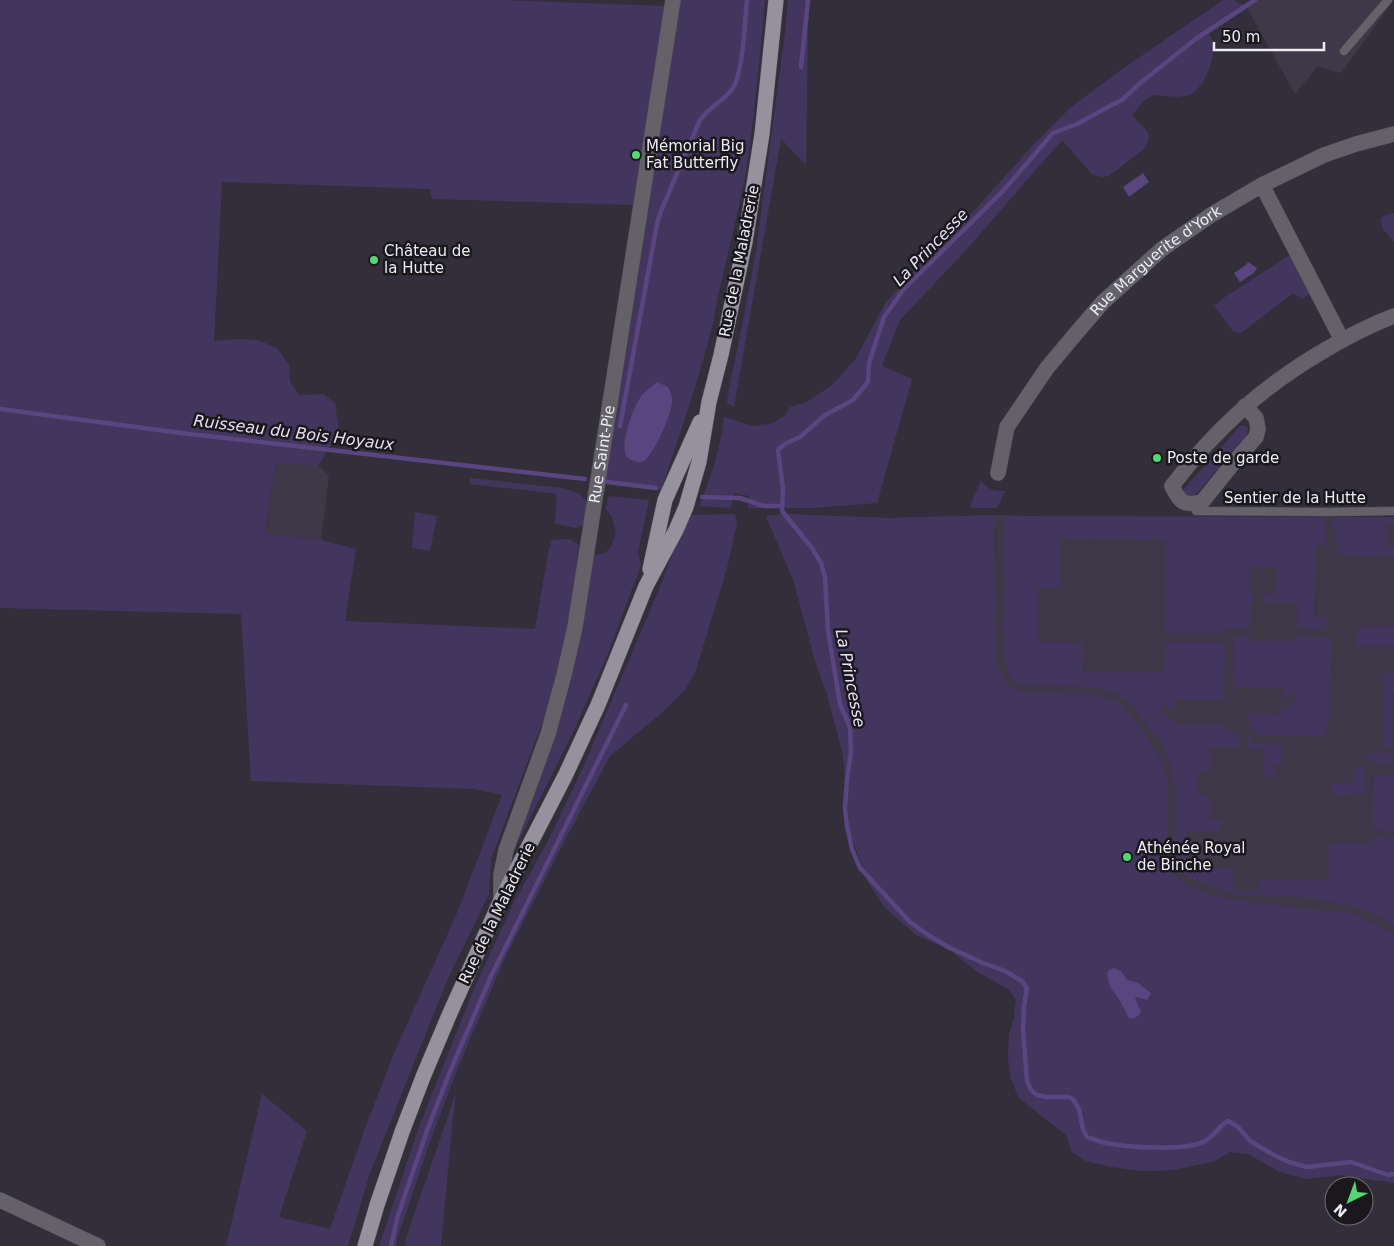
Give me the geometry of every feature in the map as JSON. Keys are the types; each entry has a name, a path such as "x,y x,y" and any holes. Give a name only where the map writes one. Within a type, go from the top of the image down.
{"main road":[{"name":"Rue de la Maladrerie","path":"365,1246 377,1205 422,1077 502,900 565,776 618,656 646,586 670,542 686,506 699,462 709,402 725,339 745,242 762,134 776,0"},
{"name":"Rue de la Maladrerie","path":"646,586 665,500 709,402"}],"street":[{"name":"Rue Saint-Pie","path":"502,900 501,875 506,850 548,734 575,627 673,0"},
{"name":"Rue Marguerite d'York","path":"998,473 1007,427 1048,368 1103,302 1162,249 1211,215 1262,185 1324,155 1394,134"},
{"path":"1262,185 1342,340"},
{"path":"1245,406 1256,418 1258,429 1256,437 1234,461 1202,502 1193,504 1182,503 1172,486 1203,447 1245,406 1286,374 1342,340 1394,316"},
{"path":"0,1200 98,1246"}],"lane":[{"path":"1344,51 1388,0"},
{"name":"Sentier de la Hutte","path":"1196,511 1394,511"}],"shaded area":[{"path":"0,0 504,0 665,6 633,205 432,199 430,189 222,182 214,341 258,340 277,348 289,365 290,381 299,395 323,394 335,403 339,431 318,466 276,463 265,533 321,540 356,549 345,621 535,629 552,540 570,539 579,545 567,628 547,710 491,859 489,894 447,981 414,1063 369,1176 348,1246 226,1246 262,1094 307,1131 279,1217 330,1229 364,1131 395,1051 457,913 502,795 474,789 251,781 241,614 0,608"},
{"path":"679,0 765,0 747,166 708,344 661,490 603,480"},
{"path":"788,0 810,0 806,165 781,139 734,407 727,403 728,393 756,251"},
{"path":"1223,0 1234,0 1247,8 1209,34 1212,39 1213,51 1207,75 1201,84 1191,95 1177,97 1154,95 1146,99 1132,115 1148,132 1149,139 1144,149 1109,176 1101,177 1092,174 1062,140 967,249 900,320 882,366 912,379 877,503 813,508 748,508 749,496 734,493 731,508 699,506 715,462 721,440 724,417 753,426 773,423 786,415 790,407 807,402 832,385 855,360 886,302 926,258 965,221 1032,146 1071,107"},
{"path":"1251,0 1394,0 1341,73 1318,66 1295,94 1247,8"},
{"path":"1143,173 1149,182 1129,197 1123,187"},
{"path":"1394,213 1394,242 1383,229 1380,220 1383,216"},
{"path":"1296,251 1316,290 1302,299 1293,293 1241,333 1233,331 1214,306"},
{"path":"1248,262 1257,268 1254,273 1240,282 1234,273"},
{"path":"657,382 668,387 672,398 670,412 653,450 644,461 637,462 627,457 625,451 628,427 640,398"},
{"path":"1241,425 1246,426 1248,429 1246,436 1195,495 1191,498 1187,497 1184,489"},
{"path":"276,462 318,466 329,475 321,540 265,533"},
{"path":"470,478 562,488 578,493 586,500 587,509 583,525 576,528 555,524 557,494 470,484"},
{"path":"981,481 992,489 1005,491 997,508 969,508"},
{"path":"608,496 649,500 638,552 641,565 607,656 573,732 510,858 567,697 579,646 587,581 595,555 605,553 611,547 616,533 612,517 606,509"},
{"path":"415,512 437,516 430,551 412,548"},
{"path":"735,514 737,523 727,568 696,670 685,690 664,711 610,756 505,958 459,1065 432,1136 396,1246 379,1246 420,1124 475,986 515,900 548,841 585,763 674,550 691,515"},
{"name":"Athénée Royal de Binche","path":"784,514 888,518 1001,515 1058,517 1394,517 1394,1183 1374,1180 1374,1176 1342,1175 1307,1179 1280,1172 1248,1154 1230,1152 1215,1161 1172,1170 1144,1171 1112,1167 1086,1161 1072,1152 1066,1135 1019,1098 1011,1079 1008,1058 1009,1035 1014,1018 1016,1000 1008,989 976,971 949,949 916,935 885,908 868,882 850,833 843,755 827,694 815,661 794,582 766,516"},
{"name":"Athénée Royal de Binche","path":"784,514 888,518 998,515 994,530 995,656 1001,674 1010,688 1026,693 1087,694 1115,699 1131,715 1161,760 1168,784 1168,827 1164,855 1175,876 1190,887 1218,897 1355,914 1394,935 1394,1183 1374,1180 1374,1176 1342,1175 1307,1179 1280,1172 1248,1154 1230,1152 1215,1161 1172,1170 1144,1171 1112,1167 1086,1161 1072,1152 1066,1135 1019,1098 1011,1079 1008,1058 1009,1035 1014,1018 1016,1000 1008,989 976,971 949,949 916,935 885,908 868,882 850,833 843,755 827,694 815,661 794,582 766,516"},
{"path":"1005,516 1324,517 1327,545 1315,545 1314,617 1327,617 1326,629 1298,629 1298,603 1263,603 1263,594 1276,594 1277,568 1250,567 1249,593 1253,594 1253,603 1250,603 1250,629 1226,628 1226,633 1166,633 1166,540 1066,538 1060,540 1059,587 1037,588 1038,642 1083,642 1082,672 1164,672 1166,642 1225,642 1224,700 1175,699 1175,711 1171,710 1167,705 1161,705 1161,711 1169,719 1175,719 1175,725 1223,725 1235,736 1240,731 1240,747 1210,747 1210,771 1198,771 1198,795 1210,795 1210,819 1222,819 1222,831 1186,831 1186,867 1233,868 1233,891 1258,892 1258,880 1329,880 1329,843 1372,844 1373,837 1394,838 1394,924 1350,905 1298,897 1232,894 1189,878 1177,865 1175,854 1175,790 1172,768 1167,754 1157,737 1130,703 1113,692 1098,687 1025,685 1011,678 1005,666 1002,627 1005,587 1002,544"},
{"path":"1333,517 1394,517 1394,524 1386,524 1386,546 1394,546 1394,556 1338,555"},
{"path":"1357,627 1394,627 1394,646 1357,646"},
{"path":"1234,636 1250,636 1250,641 1298,641 1298,636 1331,638 1329,711 1328,727 1325,735 1257,735 1247,724 1251,721 1247,717 1247,713 1283,714 1283,708 1288,707 1296,699 1296,694 1291,694 1283,700 1283,687 1235,687 1233,700"},
{"path":"1383,673 1394,673 1394,692 1391,701 1393,748 1383,748"},
{"path":"1248,735 1257,744 1282,743 1281,764 1274,764 1274,778 1263,777 1264,749 1247,747"},
{"path":"1393,753 1392,764 1370,760 1364,754"},
{"path":"1353,767 1365,767 1365,794 1332,795 1332,784 1353,783"},
{"path":"1374,776 1394,776 1394,831 1373,830"},
{"path":"1114,968 1121,971 1127,980 1138,983 1151,993 1147,1000 1135,998 1141,1012 1133,1019 1129,1018 1110,987 1107,974 1109,970"},
{"path":"456,1093 441,1246 405,1246 406,1238"}],"waterway":[{"path":"620,426 657,224 700,120 729,93 736,81 741,59 747,0"},
{"path":"801,67 808,0"},
{"name":"La Princesse","path":"1255,0 1197,38 1139,84 1122,100 1077,124 1053,133 1003,191 904,289 884,317 869,363 868,382 853,400 825,415 800,437 785,444 778,450 783,489 782,511 812,548 821,563 825,577 828,630 840,704 850,727 851,752 845,808 847,826 852,849 860,868 910,922 928,935 950,948 1005,971 1022,981 1027,988 1023,1029 1027,1081 1031,1090 1037,1095 1073,1099 1079,1109 1083,1129 1087,1137 1105,1143 1156,1148 1184,1147 1205,1141 1228,1121 1237,1126 1250,1141 1289,1162 1307,1167 1351,1162 1388,1175 1394,1174"},
{"name":"Ruisseau du Bois Hoyaux","path":"0,409 181,433 585,479"},
{"name":"Ruisseau du Bois Hoyaux","path":"607,482 656,488"},
{"path":"702,497 740,498 764,506 781,506"},
{"path":"391,1246 398,1215 428,1128 492,974 626,705"}],"place":[{"name":"Mémorial Big Fat Butterfly","path":"636,155"},
{"name":"Château de la Hutte","path":"374,260"},
{"name":"Poste de garde","path":"1157,458"},
{"name":"Athénée Royal de Binche","path":"1127,857"}]}
